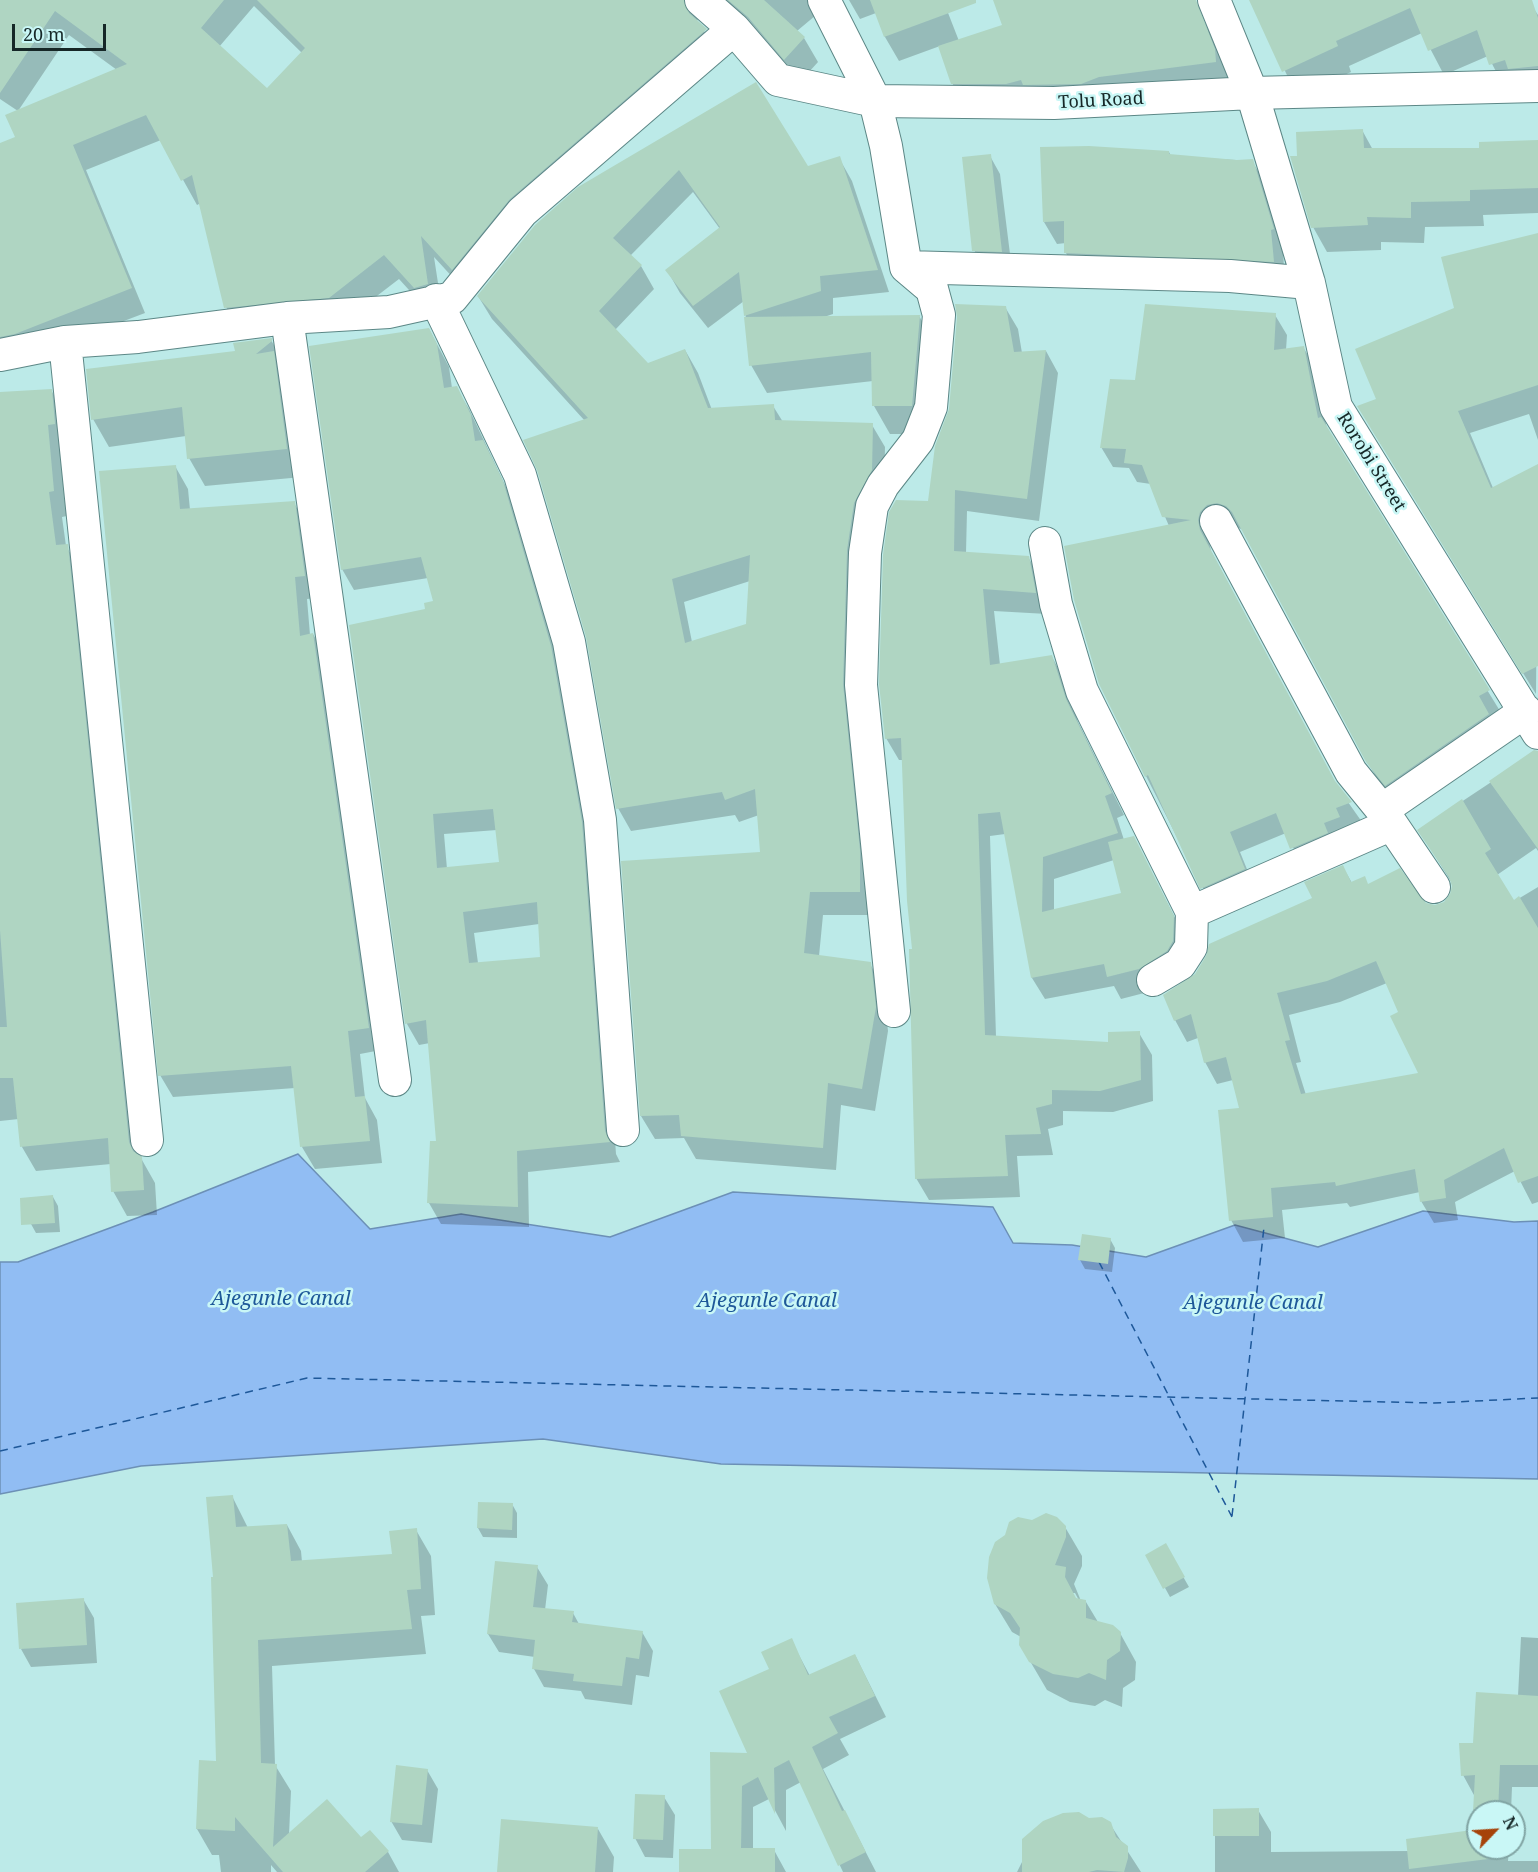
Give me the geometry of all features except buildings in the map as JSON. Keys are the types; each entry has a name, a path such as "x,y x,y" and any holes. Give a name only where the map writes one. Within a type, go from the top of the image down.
{"street":[{"name":"Tolu Road","path":"701,0 734,29 778,80 875,100 1054,103 1252,93 1538,86"},
{"path":"824,0 875,100 886,146 906,267 932,289 939,315 931,408 918,440 882,485 872,506 865,553 861,685 894,1011"},
{"name":"Rorobi Street","path":"1214,0 1252,93 1309,284 1336,407 1532,722"},
{"path":"0,356 65,342 138,337 287,318 389,312 452,298 522,212 734,29"},
{"path":"906,267 1230,276 1309,284"},
{"path":"436,300 520,475 569,642 600,820 623,1130"},
{"path":"287,318 395,1080"},
{"path":"65,342 147,1140"},
{"path":"1216,521 1351,772 1434,887"},
{"path":"1045,543 1056,604 1082,691 1192,912 1191,947 1180,964 1153,980"},
{"path":"1192,912 1386,818 1532,722"}],"water":[{"name":"Ajegunle Canal","path":"298,1154 370,1229 461,1214 610,1237 733,1192 993,1207 1013,1243 1072,1245 1146,1257 1235,1225 1318,1247 1423,1211 1514,1222 1538,1221 1538,1479 721,1464 543,1439 141,1466 0,1494 0,1262 18,1262 153,1212"}],"ferry route":[{"path":"1232,1516 1264,1227"},
{"path":"1099,1262 1232,1517"},
{"path":"0,1451 307,1378 1434,1403 1538,1398"}]}
